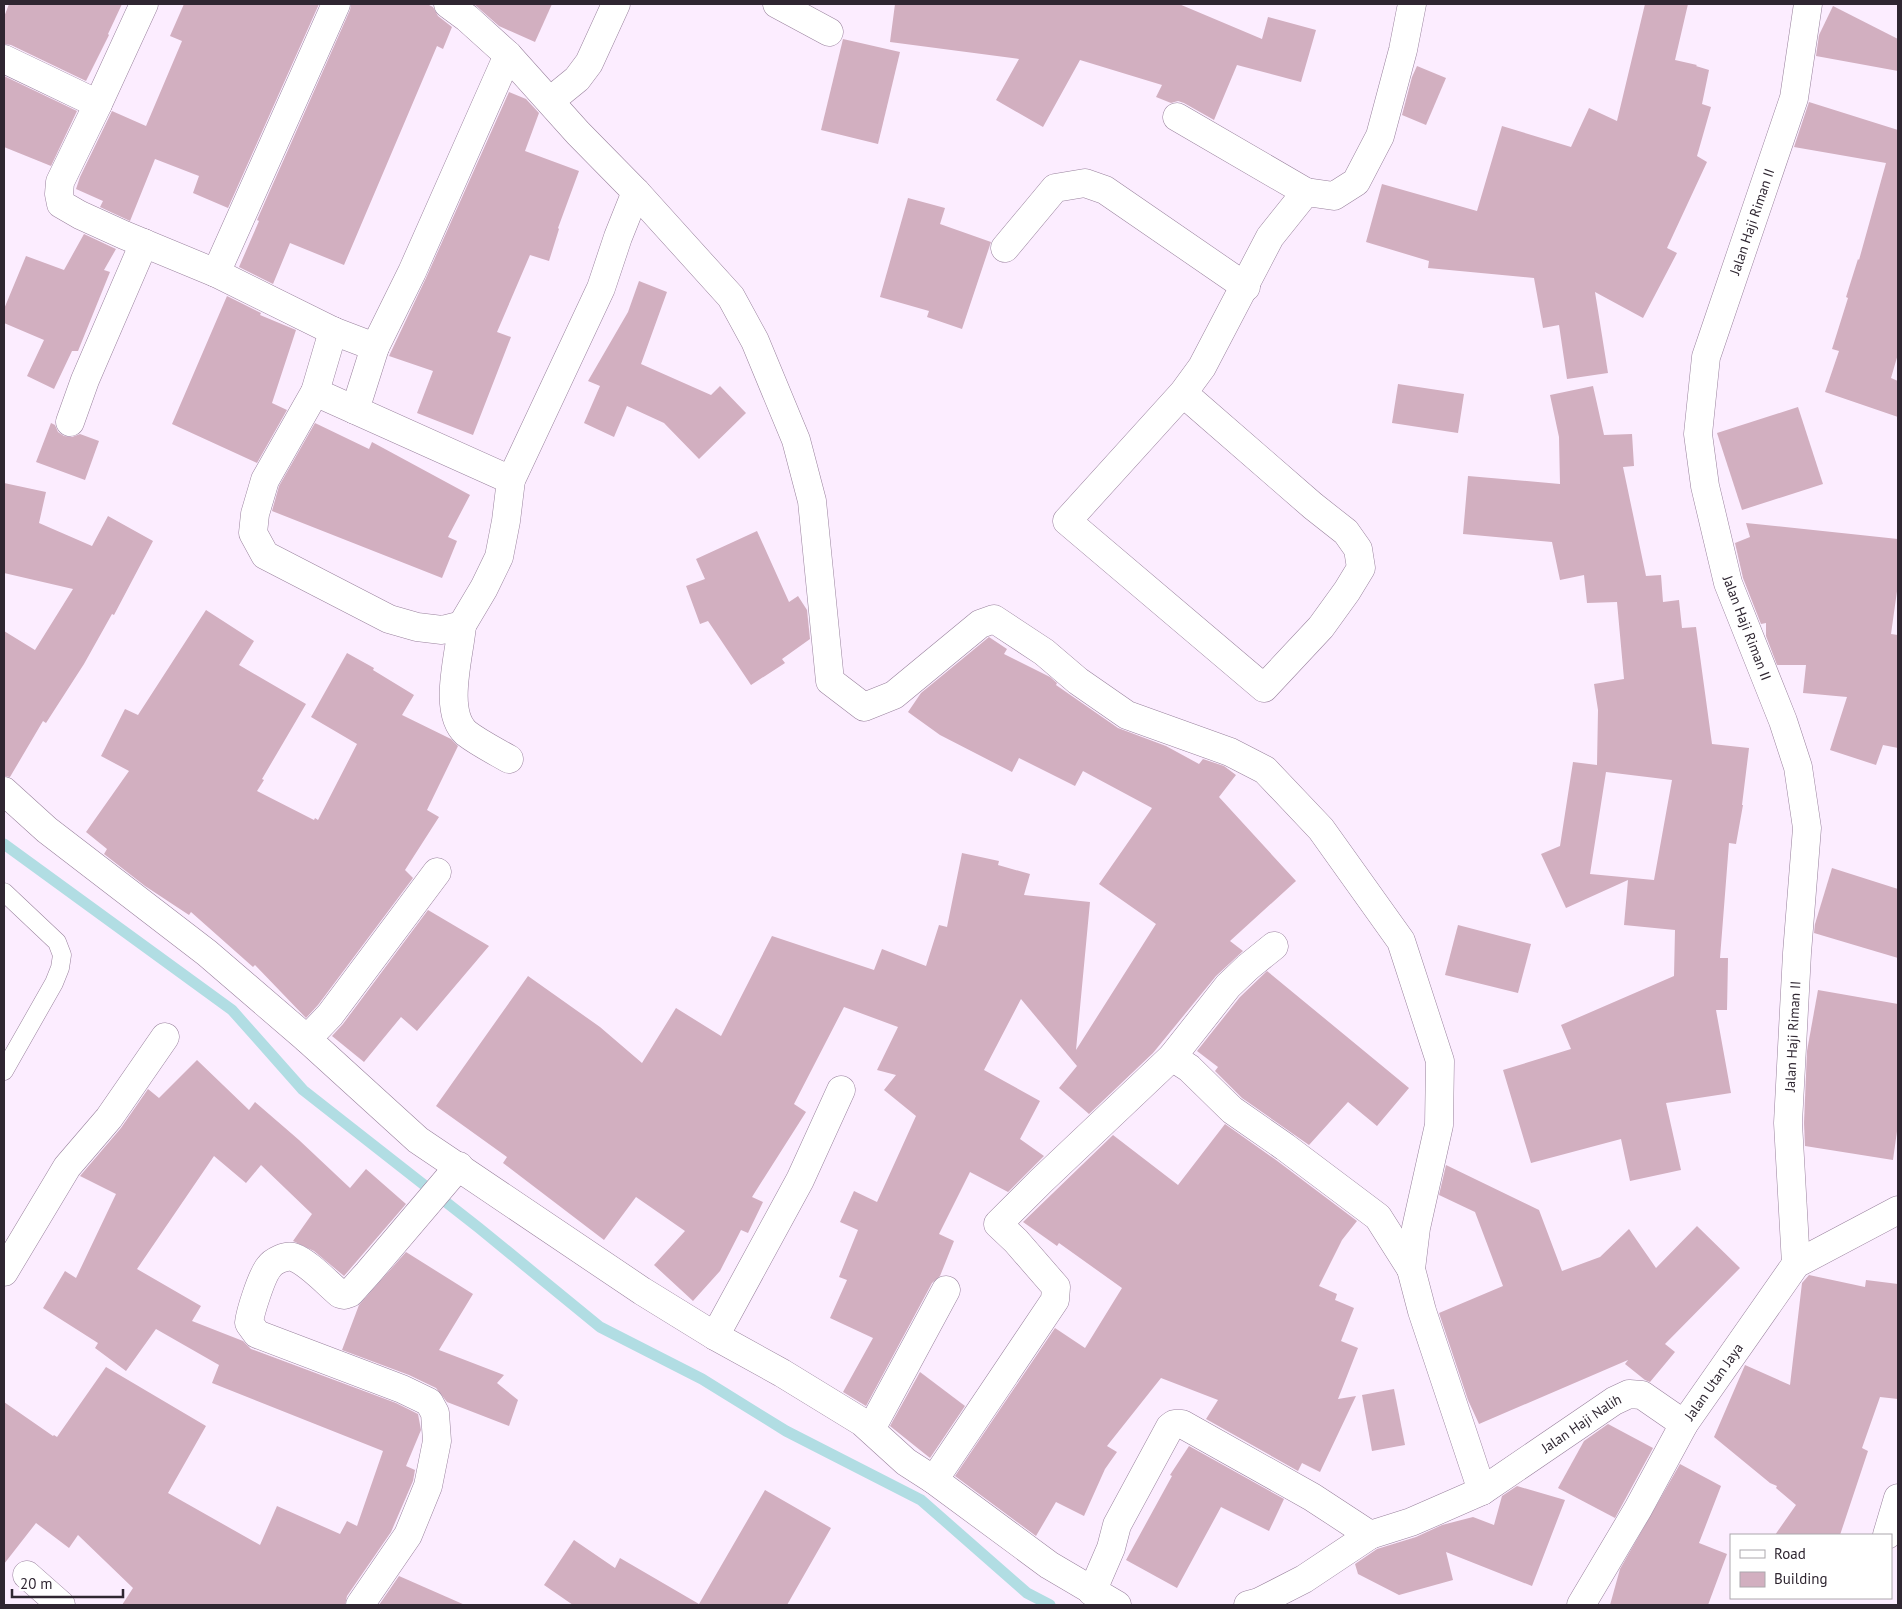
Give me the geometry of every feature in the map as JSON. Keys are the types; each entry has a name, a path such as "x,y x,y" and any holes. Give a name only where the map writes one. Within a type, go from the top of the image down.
{"street":[{"path":"144,4 60,182 58,194 61,204 80,215 216,273 333,331 375,347"},
{"path":"216,273 336,4"},
{"path":"448,4 468,18 508,55 731,297 755,341 796,440 812,501 830,681 864,707 894,695 980,624 994,619 1044,652 1078,681 1127,715 1230,752 1265,770 1320,830 1401,942 1440,1061 1439,1125 1416,1228 1411,1269"},
{"path":"550,101 577,79 589,63 616,4"},
{"path":"777,4 829,32"},
{"path":"1177,117 1306,192 1334,196 1356,182 1380,136 1403,50 1412,4"},
{"name":"Jalan Haji Riman II","path":"1796,1264 1788,1124 1797,953 1807,828 1798,768 1783,721 1728,583 1705,486 1698,434 1706,357 1794,98 1808,4"},
{"path":"355,410 375,347 412,272 508,55"},
{"path":"4,59 98,104"},
{"path":"1005,248 1055,188 1085,183 1104,190 1246,287"},
{"path":"509,759 465,732 456,718 453,691 462,624 484,588 499,557 511,480 601,288 636,192"},
{"path":"1183,394 1346,532 1358,550 1361,568 1348,590 1321,628 1264,688 1067,521 1183,394 1202,367 1246,287 1270,237 1306,192"},
{"path":"70,422 85,380 144,243"},
{"path":"333,331 315,392 265,480 255,514 253,532 265,555 389,619 417,627 442,630 462,624"},
{"path":"315,392 511,480"},
{"path":"4,790 47,830 208,953 307,1039 418,1140 452,1174 714,1336 782,1373 871,1429 906,1462 934,1480 1049,1565 1117,1605"},
{"path":"307,1039 330,1015 437,872"},
{"path":"934,1480 1055,1300 1056,1287 1016,1241 998,1224 1172,1057 1228,986 1274,946"},
{"path":"4,1272 67,1167 109,1118 165,1037"},
{"path":"1172,1057 1189,1068 1232,1110 1378,1217 1411,1269 1422,1311 1482,1491"},
{"path":"714,1336 800,1180 841,1090"},
{"path":"360,1605 408,1535 428,1486 437,1442 435,1413 429,1402 402,1390 257,1334 249,1322 250,1310 269,1267 283,1257 293,1257 340,1294 350,1293 452,1174"},
{"name":"Jalan Utan Jaya","path":"1580,1605 1638,1509 1684,1424 1796,1264 1898,1210"},
{"path":"871,1429 946,1290"},
{"name":"Jalan Haji Nalih","path":"1248,1605 1259,1602 1304,1579 1370,1535 1411,1522 1482,1491 1614,1402 1629,1394 1642,1394 1684,1424"},
{"path":"1092,1592 1111,1548 1117,1525 1170,1427 1178,1423 1312,1498 1370,1535"},
{"path":"1887,1534 1898,1498"},
{"path":"28,1574 61,1605"}],"lane":[{"path":"4,892 57,942 62,955 60,968 54,983 4,1071"}],"building":[{"path":"9,4 122,4 86,81 11,45 4,44 4,17"},
{"path":"184,4 319,4 228,208 193,193 199,176 155,159 130,221 100,207 103,201 76,189 112,111 146,126 182,41 170,36"},
{"path":"351,4 427,4 433,7 438,16 452,27 443,49 437,46 344,265 290,243 273,284 239,267 259,221 257,220"},
{"path":"474,4 552,4 535,42 499,26"},
{"path":"895,4 1179,4 1262,39 1268,17 1316,30 1301,82 1237,65 1214,120 1184,103 1178,101 1171,103 1156,97 1162,85 1080,60 1043,127 996,100 1019,59 890,42"},
{"path":"1645,4 1688,4 1675,60 1709,70 1702,104 1711,107 1697,156 1707,162 1667,248 1677,253 1643,318 1595,292 1608,373 1567,379 1559,325 1543,328 1534,278 1428,268 1429,261 1366,242 1382,184 1477,211 1502,126 1571,147 1589,108 1617,121"},
{"path":"1833,6 1898,39 1898,71 1816,56 1819,35"},
{"path":"843,39 900,52 878,144 821,130"},
{"path":"1417,66 1446,78 1426,125 1402,115 1412,77"},
{"path":"4,76 77,111 51,166 4,147"},
{"path":"509,92 526,99 539,113 525,151 579,171 558,228 549,261 530,255 497,332 511,337 473,435 417,413 433,371 389,356"},
{"path":"1809,102 1898,130 1898,354 1891,378 1898,381 1898,417 1825,392 1839,351 1832,349 1886,163 1794,147"},
{"path":"908,198 945,208 940,224 991,242 962,329 927,317 929,311 880,297"},
{"path":"84,234 116,249 104,270 110,272 78,351 72,351 54,389 27,376 44,340 4,323 4,309 26,256 64,270"},
{"path":"639,281 667,292 641,364 711,395 720,386 746,413 699,459 664,423 627,406 614,437 584,423 600,386 588,381 628,312"},
{"path":"227,296 261,313 260,315 296,330 272,403 287,410 257,463 172,424"},
{"path":"1398,384 1464,394 1458,433 1392,423"},
{"path":"1593,386 1604,435 1632,434 1634,466 1623,467 1646,576 1661,575 1663,602 1679,600 1682,628 1696,627 1712,744 1749,748 1743,805 1736,844 1729,843 1720,958 1728,958 1727,1010 1716,1010 1731,1093 1666,1103 1681,1170 1630,1181 1621,1139 1531,1163 1503,1070 1571,1049 1561,1025 1674,976 1675,930 1624,925 1628,880 1566,908 1541,854 1560,846 1573,762 1597,765 1598,710 1594,684 1624,679 1617,602 1587,603 1584,575 1560,580 1552,542 1463,534 1468,476 1560,484 1559,437 1550,395","holes":["1606,772 1672,780 1654,880 1590,874"]},
{"path":"1798,407 1823,484 1742,510 1717,433"},
{"path":"51,423 64,436 72,437 80,434 99,441 85,480 36,462"},
{"path":"315,423 369,449 372,442 470,495 448,537 457,541 442,578 272,511 279,486"},
{"path":"4,483 46,492 39,523 92,546 108,516 153,541 114,615 112,614 84,664 46,723 43,721 10,777 4,776 4,631 35,650 73,589 4,573"},
{"path":"1746,523 1898,539 1898,584 1891,634 1898,635 1898,748 1883,745 1876,765 1830,750 1847,697 1803,693 1806,665 1777,665 1766,636 1766,623 1761,624 1743,578 1735,543 1750,537"},
{"path":"757,531 789,602 798,596 807,610 810,639 782,659 785,663 751,685 708,621 700,624 686,586 705,579 696,559"},
{"path":"206,610 254,641 239,665 306,704 262,779 264,780 257,791 314,820 315,818 318,820 357,744 311,717 347,653 374,668 373,670 414,695 402,715 451,739 458,746 427,810 439,817 405,870 413,878 318,1005 306,1018 255,965 253,967 191,912 189,915 145,886 104,854 107,849 86,832 129,771 101,756 125,709 138,715"},
{"path":"989,637 1007,649 1004,654 1050,677 1057,683 1056,685 1118,728 1166,746 1199,764 1203,759 1224,766 1236,775 1219,797 1296,881 1230,941 1243,951 1216,976 1153,1053 1089,1114 1059,1088 1077,1066 1021,999 984,1070 1040,1101 1020,1139 1044,1156 1008,1192 970,1172 939,1234 954,1241 940,1276 932,1283 866,1406 843,1392 873,1338 830,1318 847,1280 839,1277 858,1230 840,1222 854,1191 877,1202 916,1116 884,1090 896,1075 877,1070 898,1027 844,1007 794,1104 806,1112 752,1197 763,1202 748,1233 741,1230 720,1271 693,1301 654,1265 685,1231 636,1197 604,1240 503,1163 507,1157 436,1106 528,976 600,1027 642,1063 676,1008 721,1036 772,936 874,970 882,949 926,966 939,925 947,927 962,853 999,861 998,865 1030,874 1024,895 1090,902 1076,1050 1156,924 1099,884 1152,808 1083,771 1075,786 1019,758 1012,772 940,735 908,712 921,693"},
{"path":"1832,868 1898,889 1898,958 1814,933"},
{"path":"428,910 489,946 417,1031 401,1017 364,1062 332,1036"},
{"path":"1458,925 1531,944 1518,993 1445,975"},
{"path":"1267,971 1409,1088 1377,1126 1348,1102 1309,1145 1242,1098 1215,1071 1218,1067 1197,1051 1240,997"},
{"path":"1818,990 1898,1004 1898,1124 1893,1160 1805,1146 1807,1051"},
{"path":"197,1060 249,1110 255,1102 350,1188 366,1169 406,1204 344,1276 314,1251 293,1241 312,1214 261,1165 246,1183 214,1156 137,1269 201,1306 192,1321 243,1341 251,1349 396,1403 418,1414 421,1430 406,1466 415,1470 413,1481 391,1532 347,1596 345,1605 122,1605 133,1588 78,1535 69,1548 36,1523 4,1564 4,1402 57,1437 106,1367 206,1426 168,1493 260,1545 277,1506 340,1534 347,1521 357,1526 383,1451 212,1383 219,1365 156,1329 126,1371 95,1348 98,1343 43,1308 65,1271 76,1278 116,1194 80,1176 121,1128 148,1089 159,1098"},
{"path":"1225,1124 1357,1221 1342,1240 1319,1286 1337,1294 1335,1300 1354,1308 1341,1341 1358,1348 1338,1399 1356,1396 1320,1472 1302,1463 1298,1471 1206,1419 1218,1400 1161,1378 1107,1446 1117,1452 1105,1469 1084,1516 1056,1502 1036,1536 955,1476 1055,1328 1085,1348 1122,1288 1059,1243 1057,1246 1023,1222 1113,1135 1178,1185"},
{"path":"1446,1165 1539,1210 1562,1271 1600,1257 1629,1229 1656,1268 1697,1226 1740,1268 1665,1344 1675,1352 1650,1382 1625,1364 1628,1360 1479,1424 1468,1400 1439,1313 1503,1286 1475,1212 1439,1195"},
{"path":"406,1252 473,1294 439,1350 504,1375 497,1383 518,1400 509,1426 447,1402 436,1388 409,1375 342,1350 359,1305"},
{"path":"1809,1275 1865,1287 1866,1280 1898,1284 1898,1399 1880,1397 1862,1448 1868,1451 1840,1534 1776,1534 1796,1505 1776,1488 1777,1486 1770,1483 1714,1437 1745,1365 1790,1385 1802,1283"},
{"path":"920,1372 965,1406 930,1458 890,1426"},
{"path":"1394,1389 1405,1445 1372,1451 1362,1395"},
{"path":"1608,1424 1653,1448 1615,1518 1558,1488 1584,1441"},
{"path":"1189,1446 1284,1499 1269,1531 1221,1507 1177,1588 1126,1560 1172,1476 1170,1475"},
{"path":"1680,1464 1721,1486 1699,1543 1727,1554 1708,1605 1610,1605 1620,1569"},
{"path":"1517,1486 1565,1500 1532,1586 1446,1552 1453,1580 1399,1595 1358,1574 1355,1564 1377,1549 1416,1537 1442,1525 1473,1517 1494,1525 1502,1496"},
{"path":"765,1490 831,1528 787,1605 573,1605 544,1585 574,1540 615,1568 620,1558 699,1604"},
{"path":"399,1576 465,1605 379,1605"}],"waterway":[{"path":"4,844 232,1010 303,1090 479,1228 600,1327 702,1379 786,1431 921,1500 1027,1593 1050,1605"}]}
